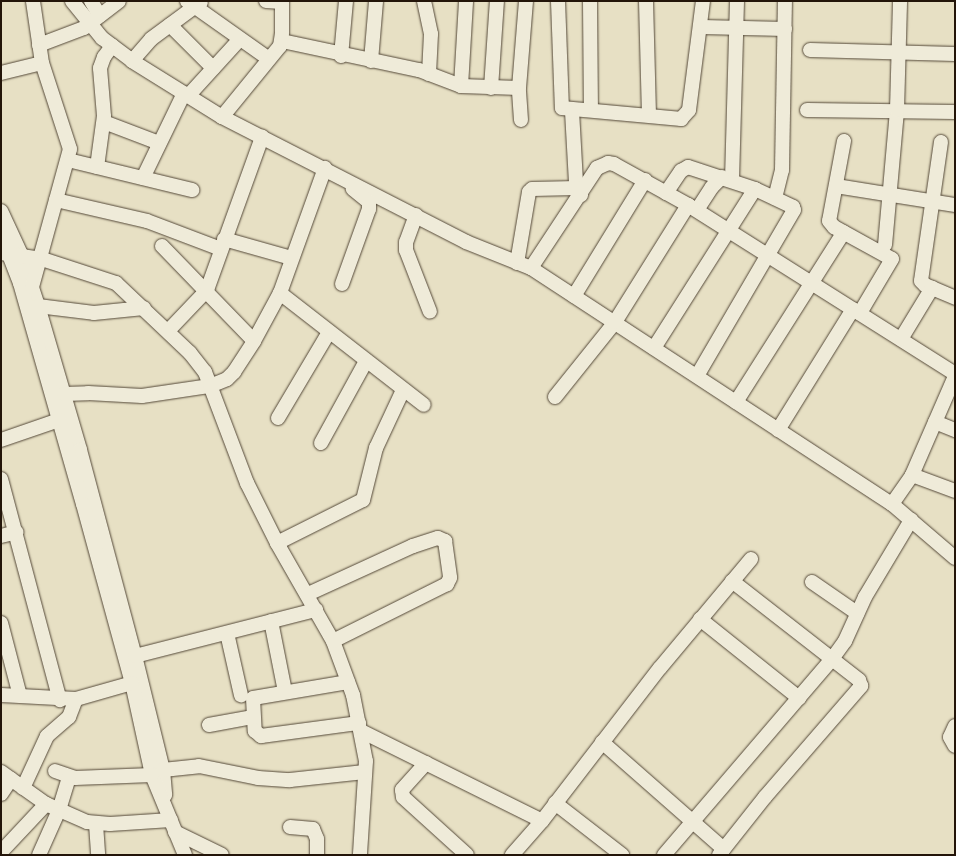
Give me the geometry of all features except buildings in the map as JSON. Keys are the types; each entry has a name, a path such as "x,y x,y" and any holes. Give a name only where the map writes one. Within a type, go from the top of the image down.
{"street":[{"path":"32,287 42,259 56,200 68,160 68,139 42,63 33,1"},
{"path":"72,1 94,20 112,46 132,61 222,117 353,182 466,242 531,268 892,504 955,558"},
{"path":"91,1 94,20"},
{"path":"39,45 77,32 118,1"},
{"path":"222,117 269,60 282,41 282,2 266,1"},
{"path":"341,56 346,1"},
{"path":"371,61 376,1"},
{"path":"424,1 431,34 429,74"},
{"path":"461,86 466,1"},
{"path":"491,88 497,1"},
{"path":"521,120 519,88 526,1"},
{"path":"558,1 560,104 562,108 572,111 591,110 681,119 688,115 702,27 703,1"},
{"path":"590,1 591,110"},
{"path":"646,1 649,115"},
{"path":"727,179 737,1"},
{"path":"775,198 782,170 785,1"},
{"path":"885,245 888,195 897,110 900,1"},
{"path":"132,61 151,39 195,3 269,60"},
{"path":"170,25 213,68"},
{"path":"702,27 785,29"},
{"path":"143,178 186,94 240,39"},
{"path":"282,41 341,56 429,74 461,86 519,88"},
{"path":"97,167 104,122 100,68 104,57 112,46"},
{"path":"810,50 955,54"},
{"path":"1,73 42,63"},
{"path":"807,110 897,110 955,112"},
{"path":"572,111 579,192"},
{"path":"104,122 160,143"},
{"path":"168,331 207,290 222,244 262,137"},
{"path":"778,430 856,311 892,260 891,256 844,232 829,221 844,141"},
{"path":"941,142 922,281 932,288 955,298"},
{"path":"68,160 192,190"},
{"path":"531,268 579,192 597,168 608,163 645,180 693,208 901,340 954,380 912,475 892,504"},
{"path":"64,394 88,392 128,397 210,386 227,379 234,372 254,340 280,293 291,258 325,168"},
{"path":"666,192 685,168 727,179 755,189 793,207 794,210 697,376"},
{"path":"556,397 615,322 693,208 712,187 727,179"},
{"path":"574,296 645,180"},
{"path":"342,284 369,209 369,202 353,190 353,182"},
{"path":"836,186 955,205"},
{"path":"517,263 529,192 532,189 579,192"},
{"path":"654,348 755,189"},
{"path":"56,200 147,221 222,244 291,258"},
{"path":"1,211 12,259 158,772"},
{"path":"416,216 406,242 406,250 430,312"},
{"path":"736,402 844,232"},
{"path":"1,234 12,259 32,287 38,306 64,394 135,656 166,807 185,855"},
{"path":"162,246 207,290 254,340"},
{"path":"12,259 42,259 116,283 168,331 200,364 210,386 247,483 277,544 308,594 333,641 348,682 360,727 365,772 360,855"},
{"path":"901,340 932,288"},
{"path":"280,293 424,405"},
{"path":"38,306 94,313 144,308"},
{"path":"278,418 329,332"},
{"path":"321,443 366,361"},
{"path":"277,544 363,500 376,448 403,390"},
{"path":"1,440 59,420"},
{"path":"935,422 955,430"},
{"path":"912,475 955,491"},
{"path":"1,479 17,532 60,700"},
{"path":"664,855 832,659 844,641 857,613 911,520"},
{"path":"1,536 17,532"},
{"path":"308,594 413,546 438,538 445,541 450,578 447,584 333,641"},
{"path":"512,855 542,821 602,742 700,619 751,559"},
{"path":"602,742 722,852 766,797 859,691 859,680 732,581"},
{"path":"812,582 857,613"},
{"path":"135,656 316,610"},
{"path":"700,619 799,698"},
{"path":"272,621 285,692"},
{"path":"1,623 5,656 20,696"},
{"path":"227,633 241,695"},
{"path":"348,682 253,698 255,731 261,736 360,727 426,763 542,821"},
{"path":"1,695 60,700 76,699 132,683"},
{"path":"1,794 48,736 69,717 76,699"},
{"path":"209,725 253,717"},
{"path":"426,763 402,790 402,797 467,855"},
{"path":"55,771 69,777 158,772 199,766 258,778 290,780 365,772"},
{"path":"39,855 53,807 69,777"},
{"path":"12,780 53,807 96,824 173,826 222,855"},
{"path":"555,803 622,855"},
{"path":"1,852 53,807"},
{"path":"96,824 98,855"},
{"path":"290,827 313,829 317,839 318,855"}]}
